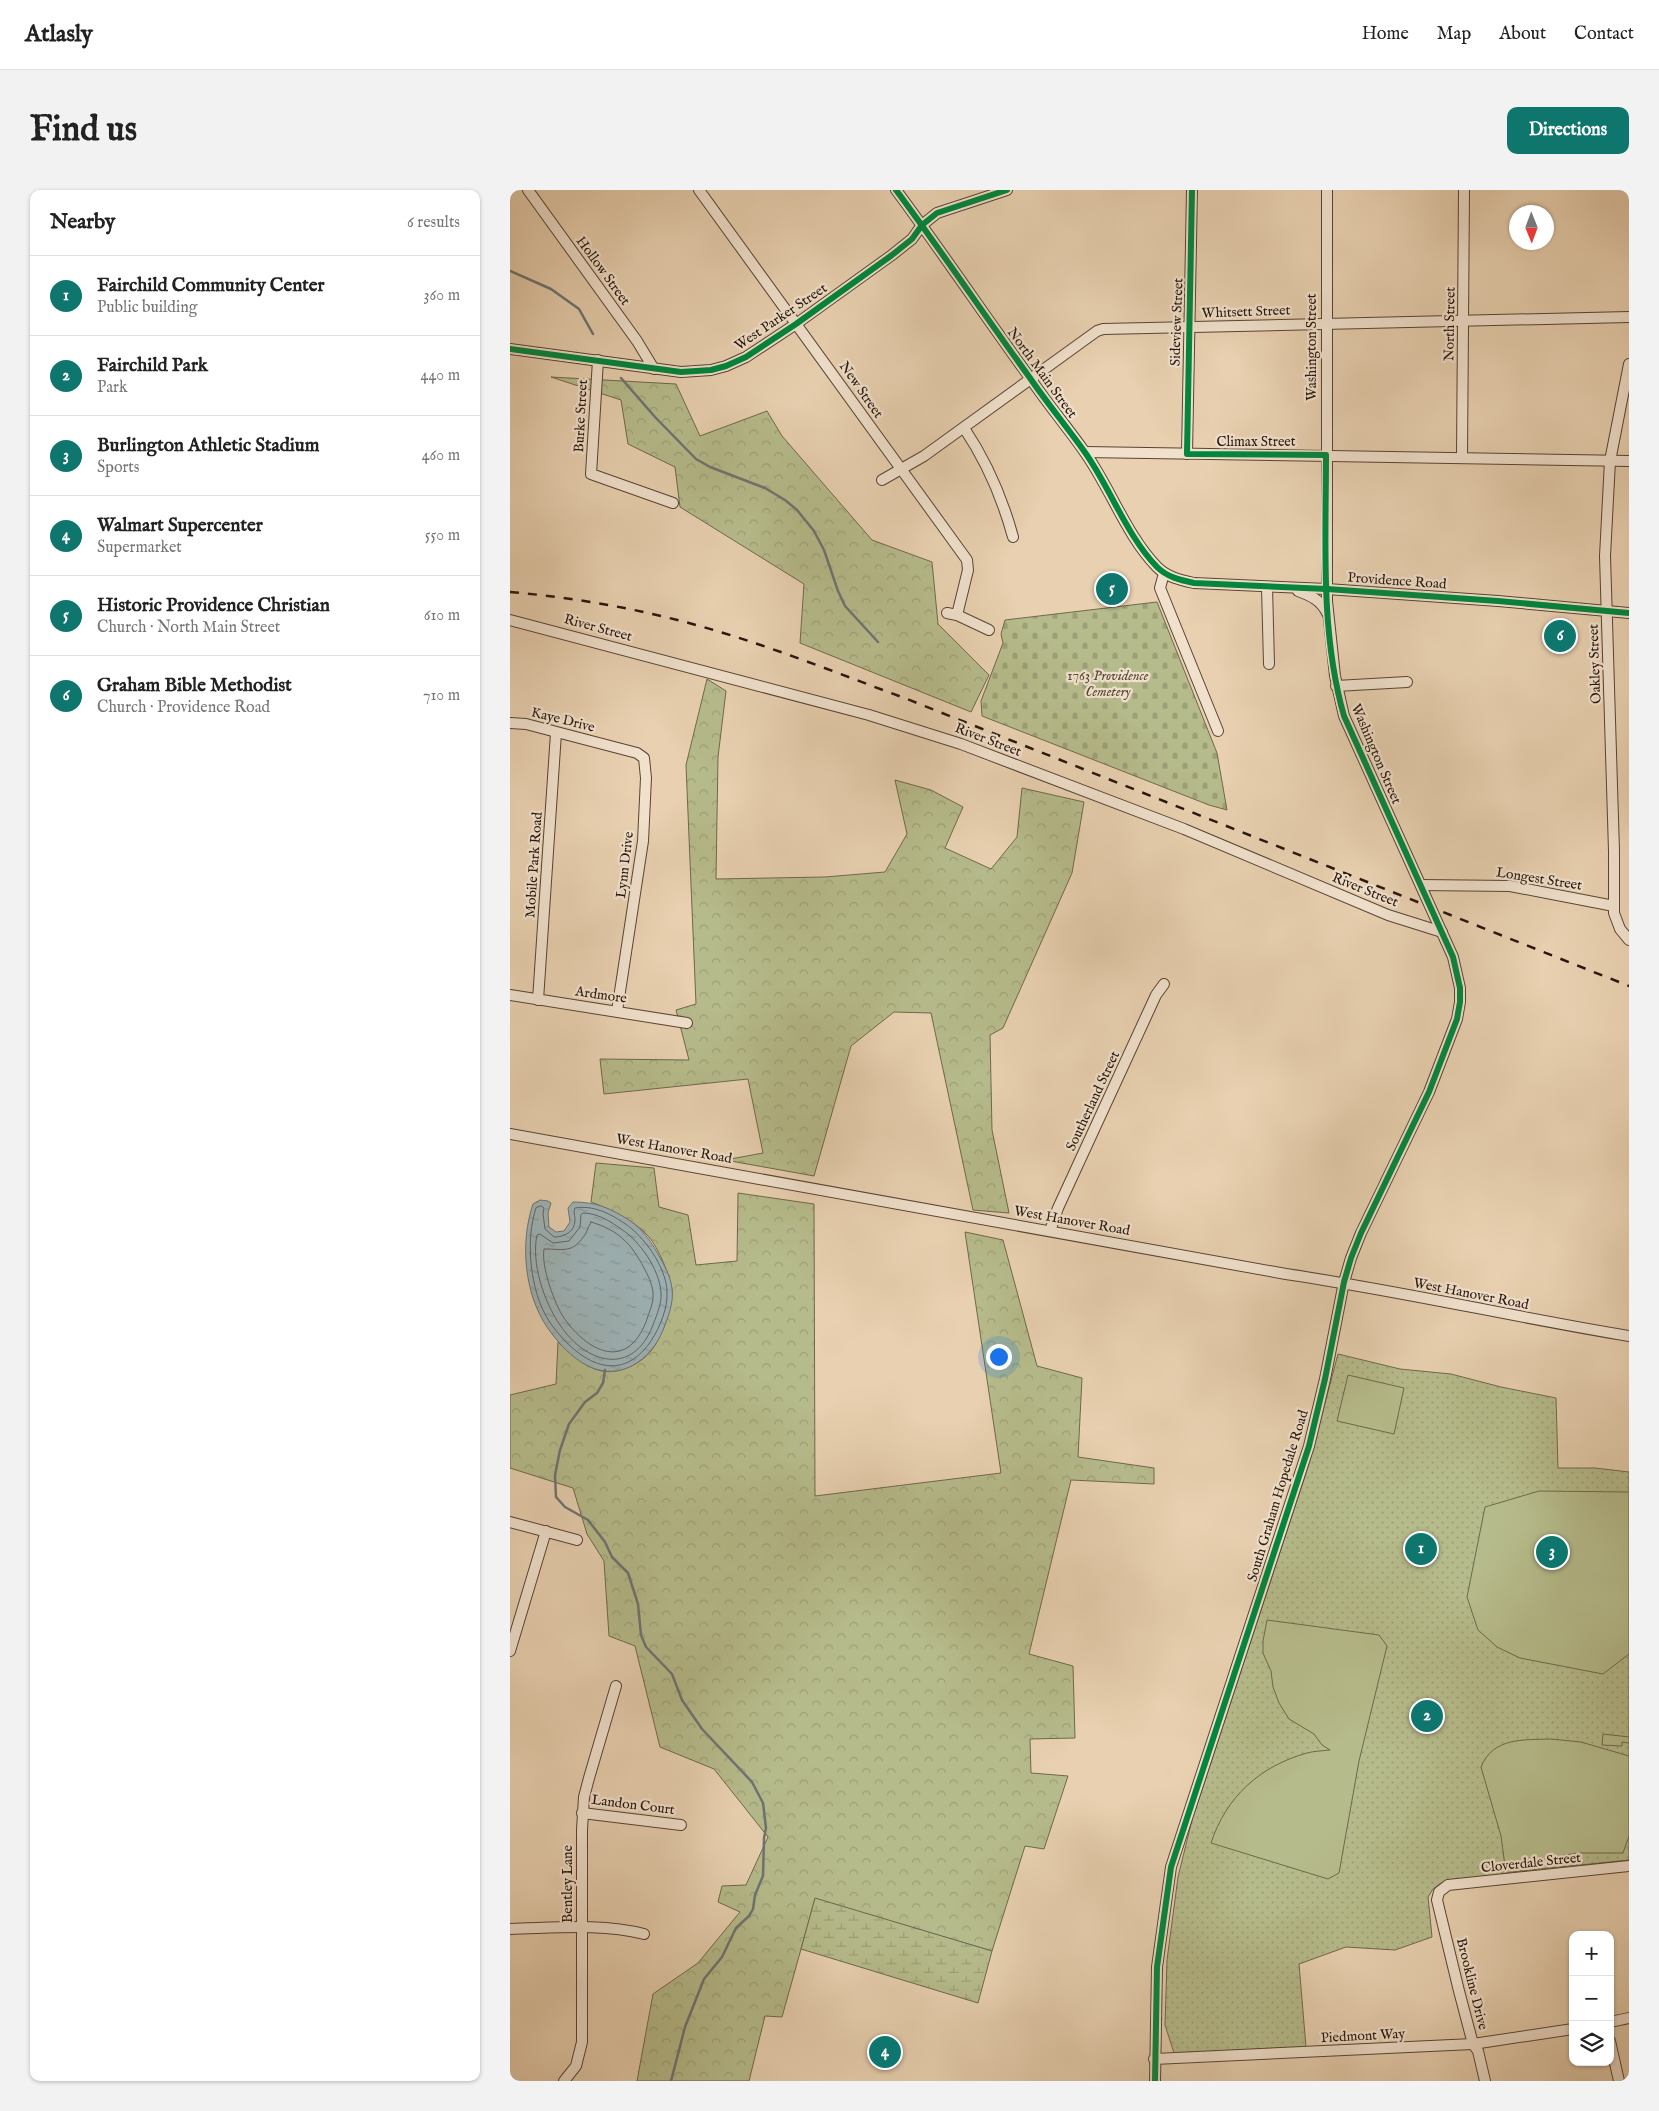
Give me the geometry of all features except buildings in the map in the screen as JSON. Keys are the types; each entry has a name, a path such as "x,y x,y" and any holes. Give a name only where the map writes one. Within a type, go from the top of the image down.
{"street":[{"name":"Hollow Street","path":"528,190 637,341 654,368"},
{"name":"New Street","path":"699,190 967,560 968,570 952,614 989,630"},
{"name":"North Main Street","path":"896,190 1030,379 1085,452 1131,533 1150,559 1164,573"},
{"name":"West Parker Street","path":"510,349 696,372 726,366 746,357 796,324 912,239 922,225 937,213 1007,190"},
{"name":"Sideview Street","path":"1187,454 1192,190"},
{"name":"Washington Street","path":"1327,190 1327,589 1336,686 1344,716 1442,932"},
{"name":"North Street","path":"1462,458 1464,190"},
{"name":"Whitsett Street","path":"882,480 924,456 1097,331 1142,328 1327,323 1464,322 1531,318 1629,316"},
{"name":"Burke Street","path":"598,360 591,474 673,503"},
{"name":"Oakley Street","path":"1614,906 1605,556 1610,461 1629,364"},
{"path":"964,428 988,466 999,490 1013,536"},
{"name":"Climax Street","path":"1085,452 1629,461"},
{"path":"1164,573 1160,588 1218,731"},
{"name":"Providence Road","path":"1164,573 1174,578 1194,583 1327,589 1629,613"},
{"path":"1267,587 1269,664"},
{"path":"1293,588 1316,598 1322,603 1328,613"},
{"name":"River Street","path":"510,620 869,715 961,744 1177,826 1388,915 1442,932"},
{"path":"1336,686 1407,682"},
{"name":"Kaye Drive","path":"510,724 526,724 609,746"},
{"name":"Mobile Park Road","path":"538,1000 556,733"},
{"name":"Lynn Drive","path":"609,746 637,753 644,758 646,764 640,863 617,1011"},
{"name":"Longest Street","path":"1421,885 1510,886 1614,906"},
{"path":"1614,906 1617,923 1629,940"},
{"name":"South Graham Hopedale Road","path":"1155,2081 1157,1967 1171,1867 1309,1446 1325,1380 1344,1282 1361,1233 1421,1110 1457,1019 1460,1002 1459,977 1442,932"},
{"name":"Southerland Street","path":"1050,1231 1058,1208 1156,996 1164,984"},
{"name":"Ardmore","path":"510,995 687,1023"},
{"name":"West Hanover Road","path":"510,1134 1344,1282 1466,1307 1629,1336"},
{"path":"510,1522 577,1540"},
{"path":"510,1652 546,1531"},
{"name":"Bentley Lane","path":"564,2081 576,2066 582,2042 582,1813 589,1778 616,1686"},
{"name":"Landon Court","path":"582,1813 681,1825"},
{"name":"Cloverdale Street","path":"1439,1892 1448,1885 1629,1866"},
{"name":"Brookline Drive","path":"1439,1892 1438,1900 1473,2044 1478,2051 1485,2081"},
{"path":"510,1930 621,1928 644,1934"},
{"path":"1614,2021 1629,2018"},
{"name":"Piedmont Way","path":"1154,2059 1473,2044 1569,2030"},
{"path":"1614,2059 1619,2081"}],"green space":[{"path":"551,377 676,384 700,436 767,411 782,436 872,540 932,562 938,624 989,675 971,712 800,643 804,584 680,507 675,467 628,444 621,400"},
{"name":"1763 Providence Cemetery","path":"1157,602 1217,753 1227,810 1209,805 982,716 981,701 1003,643 1001,634 1005,620"},
{"path":"707,679 726,691 718,757 716,879 825,877 885,872 907,834 895,780 931,790 963,807 945,848 991,869 1017,837 1022,788 1084,802 1072,873 1003,1028 990,1035 992,1130 1009,1213 973,1210 931,1013 894,1012 851,1046 814,1176 725,1160 763,1153 748,1079 604,1094 600,1059 689,1060 676,1010 696,1004 686,765"},
{"path":"596,1163 654,1168 659,1207 688,1215 696,1265 737,1261 738,1193 814,1204 815,1496 1001,1473 965,1232 1003,1240 1037,1366 1082,1378 1078,1457 1154,1468 1154,1484 1071,1480 1029,1654 1073,1666 1075,1738 1030,1739 1031,1773 1068,1776 1044,1849 1025,1846 992,1951 815,1899 782,2017 765,2016 749,2081 637,2081 653,1994 698,1963 740,1912 718,1902 722,1886 746,1885 768,1837 714,1769 660,1747 635,1646 609,1636 604,1561 587,1534 573,1488 510,1468 510,1395 556,1384 558,1342 578,1360 590,1367 607,1372 619,1371 635,1364 650,1353 660,1336 671,1306 672,1289 669,1277 649,1237 630,1221 615,1212 591,1202"},
{"path":"1338,1354 1400,1369 1451,1374 1501,1387 1556,1398 1558,1468 1595,1468 1629,1472 1629,1860 1511,1872 1482,1879 1441,1883 1433,1889 1428,1897 1432,1937 1395,1950 1346,1947 1299,1964 1306,2047 1174,2053 1165,2025 1167,1960 1178,1877 1192,1820 1308,1467"},
{"path":"1348,1375 1404,1388 1394,1434 1337,1421"},
{"path":"1539,1491 1629,1492 1629,1654 1603,1674 1520,1658 1497,1647 1478,1630 1467,1597 1485,1507"},
{"path":"1267,1620 1379,1635 1387,1646 1359,1761 1339,1873 1328,1879 1211,1843 1226,1811 1247,1786 1260,1775 1290,1759 1310,1752 1330,1750 1322,1745 1314,1734 1289,1719 1279,1703 1273,1687 1271,1671 1263,1653"},
{"path":"1603,1734 1629,1737 1629,1743 1622,1742 1622,1746 1602,1745"},
{"path":"1551,1739 1581,1742 1629,1756 1629,1836 1623,1853 1577,1853 1505,1866 1501,1836 1481,1767 1486,1757 1501,1745 1520,1740"},
{"path":"815,1898 992,1951 978,2003 801,1949"}],"water":[{"path":"540,1200 551,1203 548,1213 549,1227 556,1232 564,1231 570,1222 568,1208 573,1202 602,1206 634,1224 646,1236 658,1254 667,1271 671,1285 672,1294 669,1315 658,1341 651,1351 633,1365 623,1370 612,1371 588,1366 576,1359 560,1344 539,1314 533,1299 526,1267 526,1234 533,1204"}],"waterway":[{"path":"510,271 551,289 579,309 593,334"},
{"path":"621,378 655,417 696,459 710,467 765,488 797,510 814,531 824,550 845,606 878,642"},
{"path":"605,1370 603,1383 597,1393 585,1402 569,1424 560,1450 555,1475 556,1497 565,1507 588,1520 605,1542 612,1557 628,1573 638,1604 641,1635 646,1647 672,1674 682,1700 702,1729 752,1782 763,1803 766,1828 763,1876 755,1895 753,1909 749,1916 736,1928 722,1957 704,1979 685,2027 671,2081"}],"railway":[{"path":"510,592 620,607 685,622 769,648 907,699 1629,986"}],"cycle path":[{"path":"896,190 1084,451 1136,540 1157,567 1169,576 1194,583 1327,589 1498,601 1629,613"},
{"path":"510,349 681,372 711,370 726,366 746,357 796,324 892,255 912,239 922,225 937,213 1007,190"},
{"path":"1155,2081 1157,1967 1171,1867 1309,1446 1325,1379 1344,1282 1351,1258 1361,1233 1429,1092 1457,1019 1460,1002 1460,988 1453,957 1344,716 1336,684 1331,652 1326,586 1326,455 1187,454 1192,190"}],"place":[{"name":"Historic Providence Christian","path":"1112,589"},
{"name":"Graham Bible Methodist","path":"1560,636"},
{"name":"Fairchild Community Center","path":"1421,1549"},
{"name":"Burlington Athletic Stadium","path":"1552,1552"},
{"name":"Fairchild Park","path":"1427,1716"},
{"name":"Walmart Supercenter","path":"885,2052"}]}
